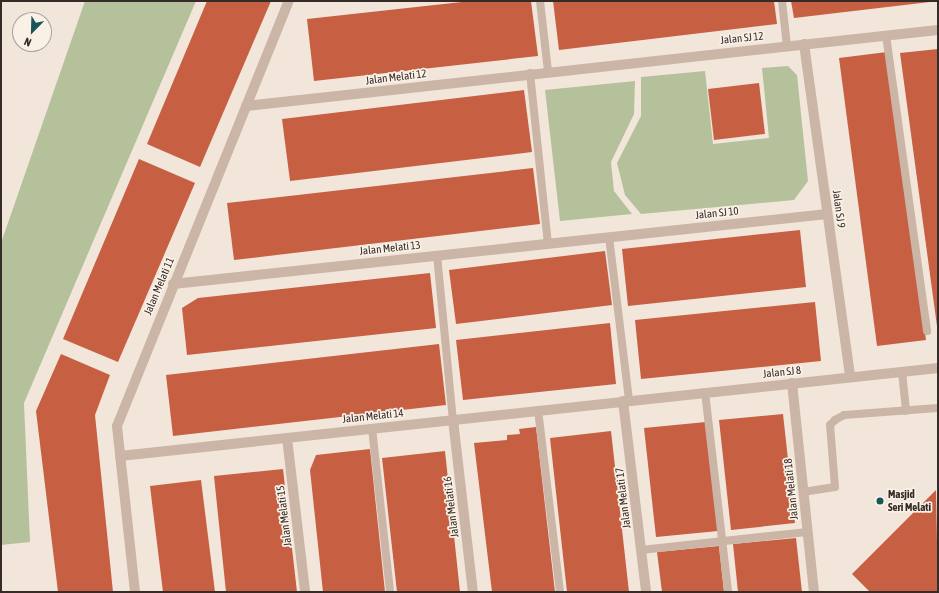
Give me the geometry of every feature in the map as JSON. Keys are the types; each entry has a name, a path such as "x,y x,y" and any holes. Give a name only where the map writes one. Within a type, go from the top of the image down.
{"street":[{"name":"Jalan Melati 11","path":"135,592 117,426 124,404 289,1"},
{"name":"Jalan SJ 12","path":"548,71 938,30"},
{"name":"Jalan SJ 9","path":"804,44 850,377"},
{"name":"Jalan Melati 12","path":"246,106 548,71"},
{"name":"Jalan SJ 10","path":"609,237 827,214"},
{"name":"Jalan Melati 13","path":"173,284 609,237"},
{"name":"Jalan SJ 8","path":"626,401 938,368"},
{"name":"Jalan Melati 18","path":"792,383 814,592"},
{"name":"Jalan Melati 14","path":"120,456 626,401"},
{"name":"Jalan Melati 17","path":"626,401 646,592"},
{"name":"Jalan Melati 16","path":"453,420 473,592"},
{"name":"Jalan Melati 15","path":"287,438 305,592"}],"lane":[{"path":"540,1 548,71"},
{"path":"782,1 787,46"},
{"path":"886,35 928,331"},
{"path":"530,73 548,244"},
{"path":"609,237 626,401"},
{"path":"437,256 453,420"},
{"path":"902,372 906,410"},
{"path":"705,392 728,592"},
{"path":"803,492 835,487 830,425 835,420 844,415 938,408"},
{"path":"538,410 560,592"},
{"path":"372,428 390,592"},
{"path":"641,550 808,532"}],"green space":[{"path":"85,1 196,1 24,403 30,542 1,545 1,243"},
{"path":"788,66 797,75 808,181 794,200 641,214 625,195 617,163 641,116 641,77 705,71 713,144 769,138 762,68"},
{"path":"635,81 634,114 611,162 614,191 632,214 560,221 545,90"}],"building":[{"path":"207,1 271,1 200,167 147,144"},
{"path":"471,1 531,1 538,56 314,81 307,19"},
{"path":"553,1 774,1 777,24 559,50"},
{"path":"791,1 930,1 930,2 794,18"},
{"path":"938,49 938,326 937,326 900,53"},
{"path":"887,52 926,340 877,346 839,58"},
{"path":"759,83 765,134 714,140 708,89"},
{"path":"524,90 532,152 290,181 282,119"},
{"path":"139,159 195,183 118,362 63,339"},
{"path":"533,168 540,224 234,260 227,203"},
{"path":"800,230 806,287 628,306 622,249"},
{"path":"605,251 612,305 456,324 449,270"},
{"path":"430,273 436,328 187,355 182,308 198,298"},
{"path":"815,302 821,361 641,379 635,320"},
{"path":"610,323 616,384 463,400 456,340"},
{"path":"439,344 446,405 173,436 166,375"},
{"path":"61,354 110,375 95,415 113,592 58,592 36,411"},
{"path":"783,414 795,523 731,530 719,420"},
{"path":"706,422 718,531 656,537 644,428"},
{"path":"536,427 555,592 492,592 474,443 507,440 507,435 520,434 519,429"},
{"path":"611,431 629,592 567,592 550,438"},
{"path":"370,449 385,592 323,592 310,470 316,455"},
{"path":"445,451 460,592 397,592 382,458"},
{"path":"283,469 297,592 226,592 214,476"},
{"path":"201,480 215,592 163,592 150,486"},
{"path":"936,490 938,592 870,592 852,574"},
{"path":"796,538 802,592 738,592 733,544"},
{"path":"719,546 724,592 662,592 657,552"}],"place":[{"name":"Masjid Seri Melati","path":"880,501"}]}
